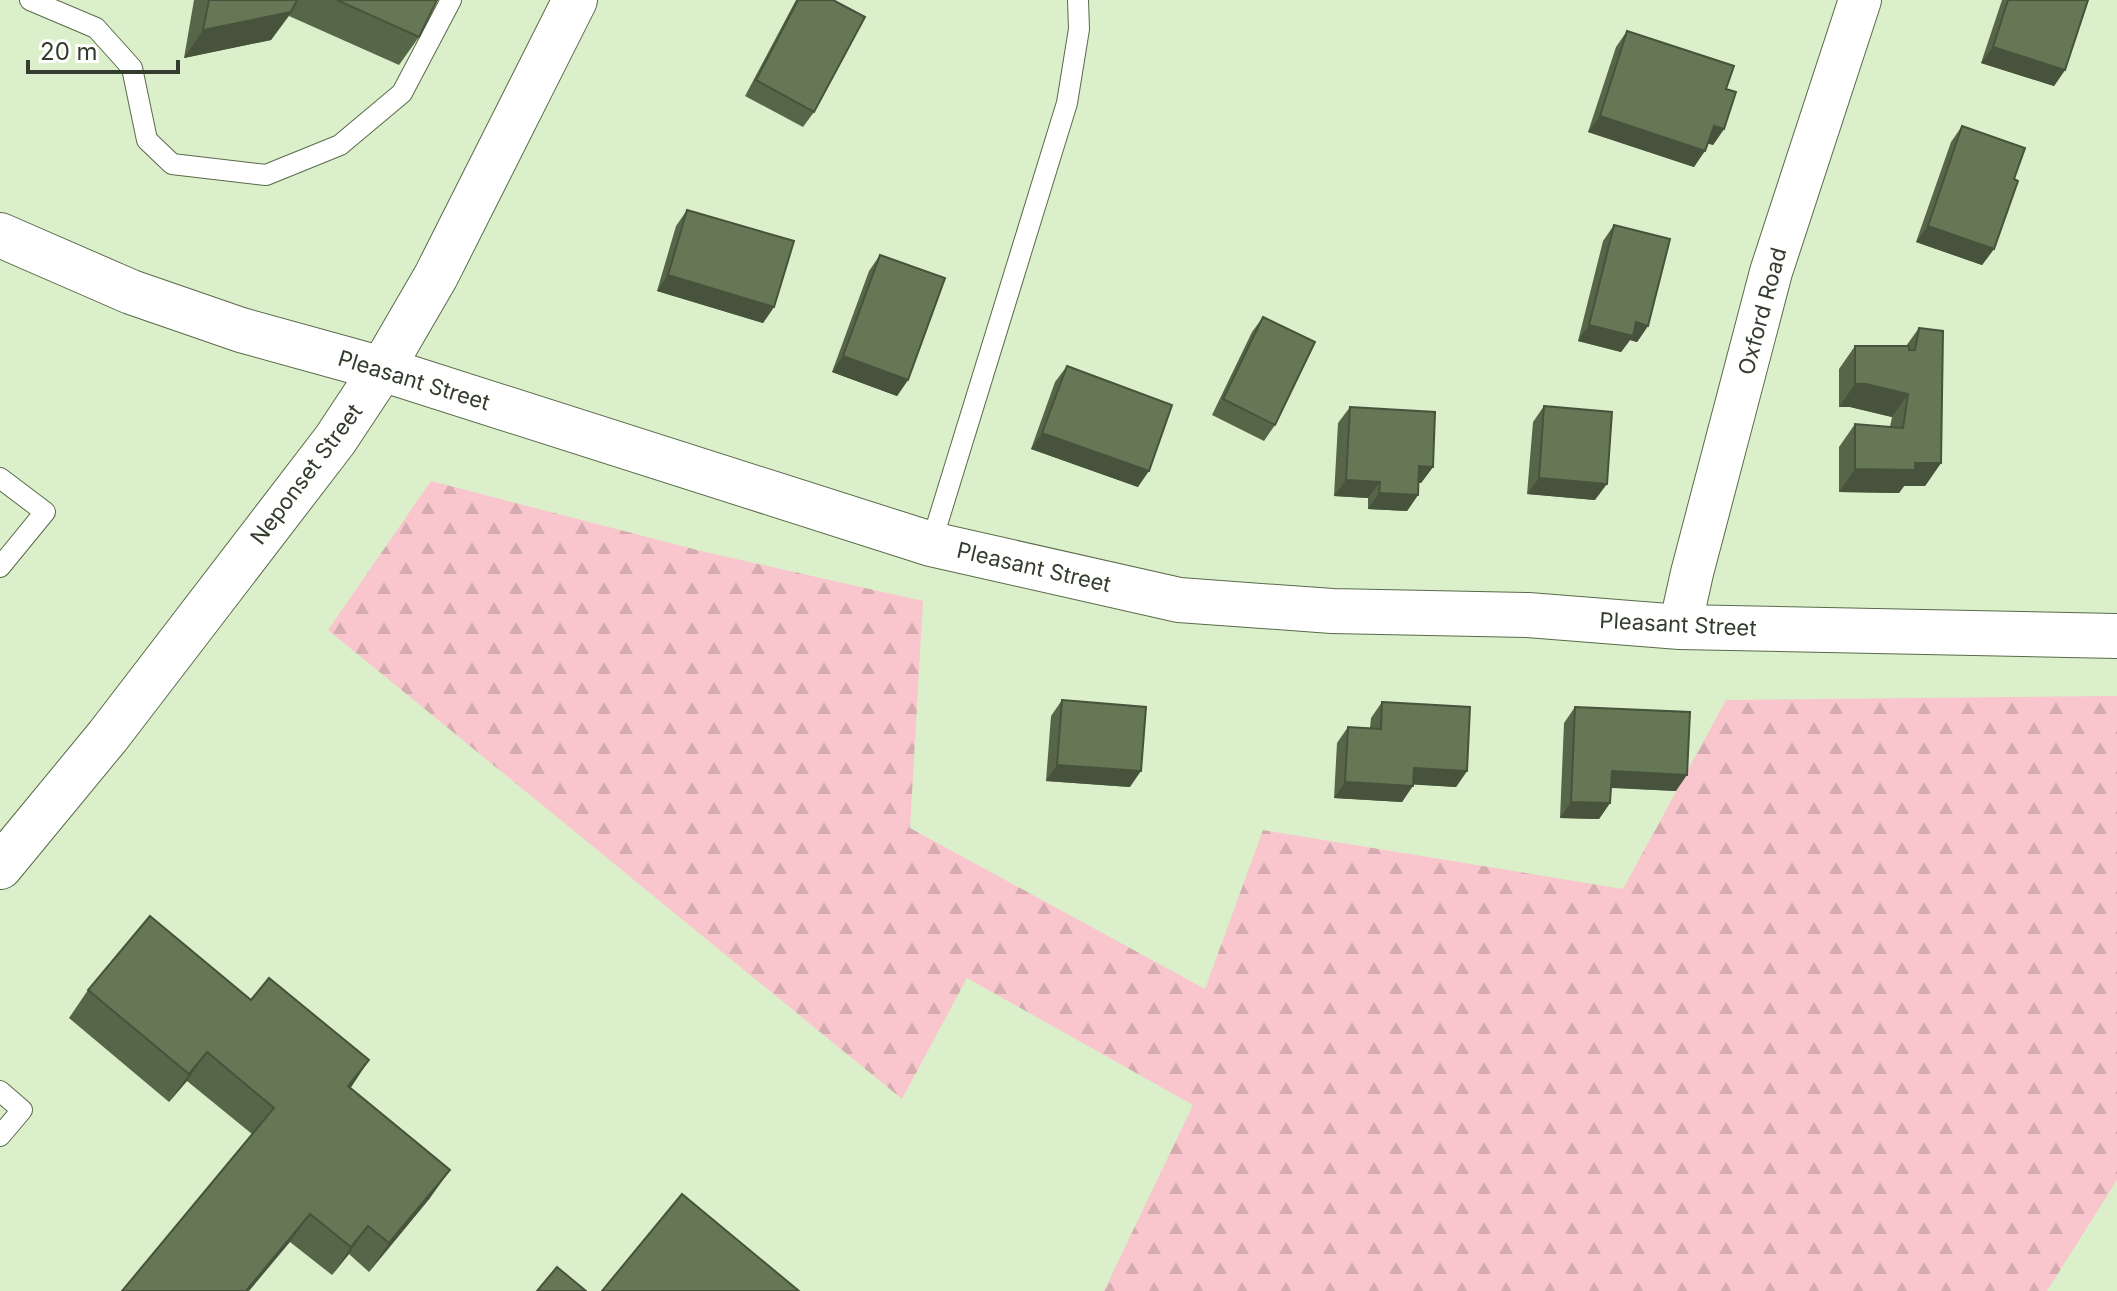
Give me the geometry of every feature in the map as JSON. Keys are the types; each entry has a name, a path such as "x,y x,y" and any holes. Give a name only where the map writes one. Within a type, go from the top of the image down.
{"street":[{"name":"Neponset Street","path":"0,867 108,736 316,464 382,369 436,276 575,0"},
{"name":"Oxford Road","path":"1680,627 1771,272 1860,0"},
{"name":"Pleasant Street","path":"0,235 131,292 241,330 382,369 931,544 1179,600 1332,611 1528,615 1680,627 2117,636"}],"lane":[{"path":"30,0 96,28 132,68 147,140 172,164 266,175 340,145 402,93 451,0"},
{"path":"931,544 1067,103 1079,29 1078,0"},
{"path":"0,478 45,512 0,567"},
{"path":"0,1091 22,1110 0,1136"}],"green space":[{"path":"431,481 705,552 923,601 910,828 1205,989 1263,830 1623,889 1726,700 2117,696 2117,1180 2047,1291 1104,1291 1193,1105 967,978 902,1099 328,630"}],"building":[{"path":"209,0 297,0 291,12 203,30"},
{"path":"337,0 437,0 419,37"},
{"path":"798,0 833,0 865,17 814,112 756,80"},
{"path":"2008,0 2088,0 2065,70 1993,47"},
{"path":"1627,31 1734,66 1726,89 1736,92 1724,129 1714,126 1705,151 1600,116"},
{"path":"1962,126 2025,148 2014,179 2018,181 1994,249 1928,226"},
{"path":"687,210 794,241 774,307 668,275"},
{"path":"1614,225 1670,239 1648,326 1636,322 1633,336 1589,325"},
{"path":"880,255 945,278 908,380 843,356"},
{"path":"1263,317 1315,342 1275,425 1223,399"},
{"path":"1919,328 1943,331 1941,463 1915,463 1915,470 1855,469 1855,424 1903,428 1908,394 1855,384 1855,346 1909,346 1909,350 1915,350"},
{"path":"1067,366 1172,405 1149,471 1042,433"},
{"path":"1544,406 1612,412 1607,484 1539,478"},
{"path":"1350,407 1435,412 1433,467 1419,466 1418,495 1379,493 1380,482 1346,480"},
{"path":"1062,700 1146,707 1141,771 1057,765"},
{"path":"1382,702 1470,707 1467,771 1414,768 1413,786 1345,782 1348,727 1381,729"},
{"path":"1575,707 1690,712 1687,775 1612,771 1610,803 1571,802"},
{"path":"150,916 251,1000 269,978 369,1060 348,1086 450,1170 389,1243 368,1226 351,1247 310,1214 246,1291 122,1291 274,1108 207,1052 189,1074 88,990"},
{"path":"682,1194 799,1291 602,1291"},
{"path":"557,1267 586,1291 537,1291"}]}
